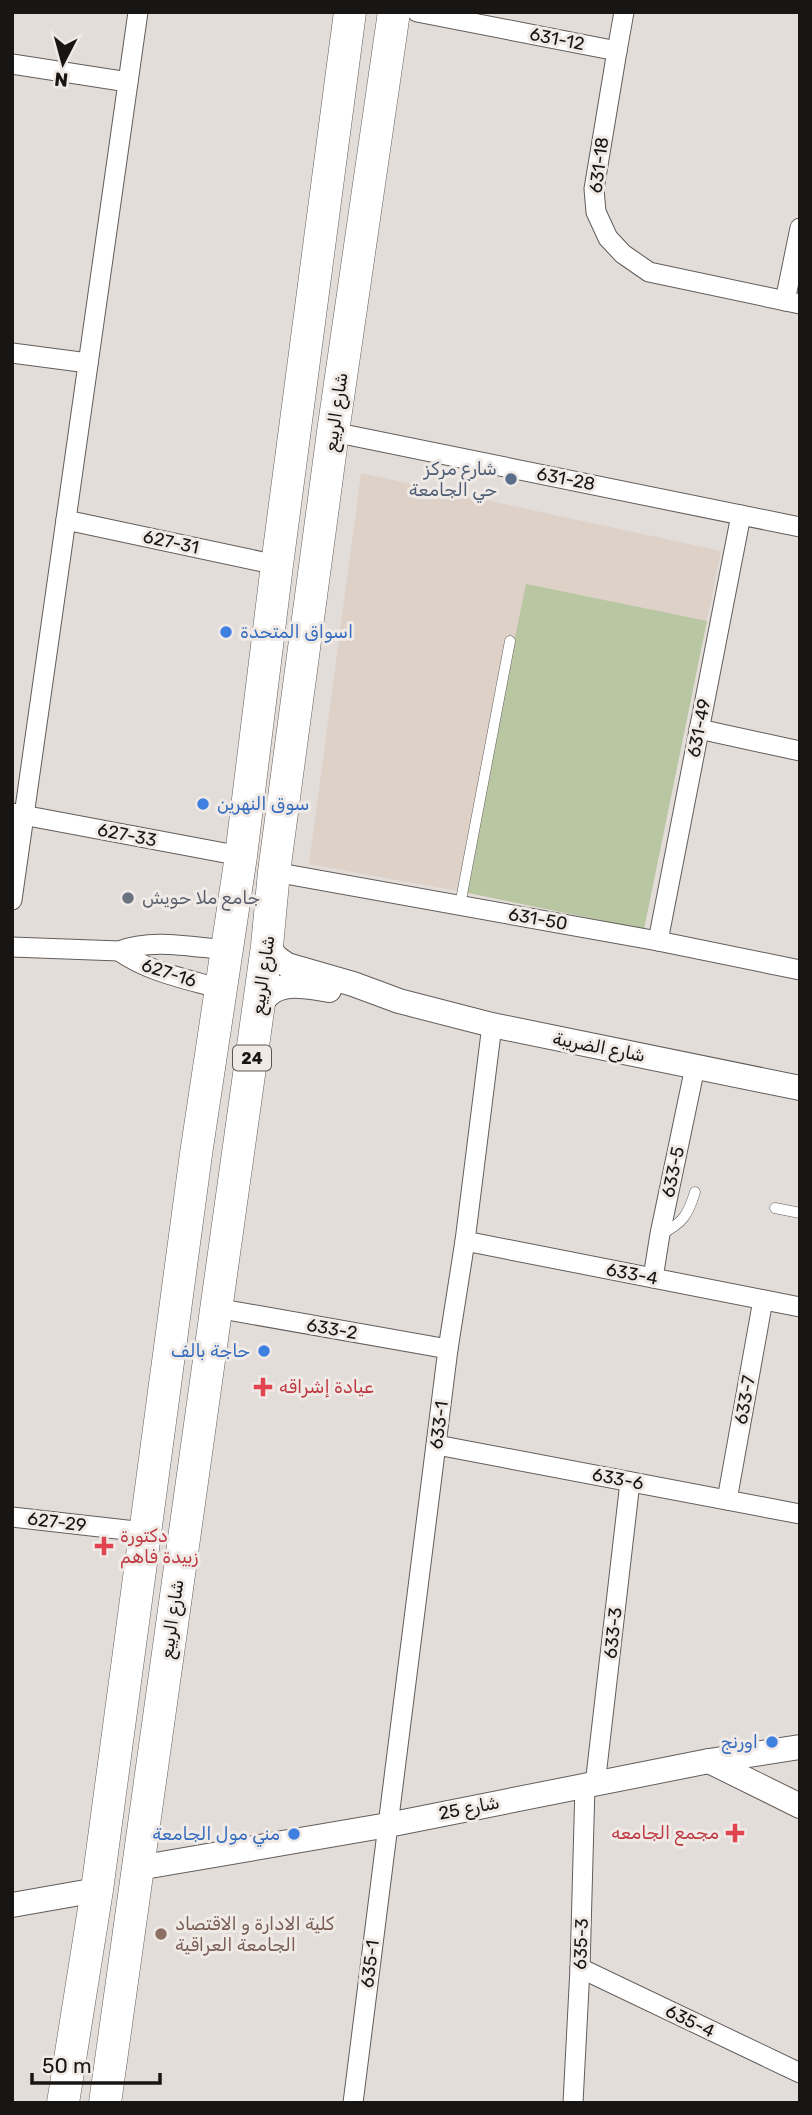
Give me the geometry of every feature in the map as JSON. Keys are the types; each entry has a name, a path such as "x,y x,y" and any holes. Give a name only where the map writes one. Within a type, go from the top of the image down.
{"main road":[{"name":"24","path":"63,2103 97,1890 144,1532 241,856 350,12"},
{"name":"شارع الربيع","path":"105,2103 267,946 333,432 394,12"},
{"path":"325,198 366,204"},
{"path":"125,1676 129,1690 147,1698 159,1692 164,1679"},
{"path":"115,1747 121,1737 136,1731 151,1740 154,1751"}],"street":[{"path":"13,891 18,815 66,520 138,12"},
{"name":"631-12","path":"417,12 617,51"},
{"path":"617,51 624,12"},
{"name":"631-18","path":"617,51 594,189 596,212 608,238 623,254 649,272 792,303"},
{"path":"12,64 128,82"},
{"path":"792,303 800,228"},
{"path":"12,353 88,363"},
{"name":"631-28","path":"333,432 800,527"},
{"name":"631-49","path":"658,941 741,515"},
{"name":"627-31","path":"66,520 277,565"},
{"path":"699,729 800,751"},
{"name":"627-33","path":"18,815 241,856"},
{"name":"631-50","path":"275,872 658,941 800,970"},
{"name":"627-16","path":"12,947 119,951 132,946 147,945 226,950"},
{"name":"شارع الضريبة","path":"267,946 287,965 353,984 399,1001"},
{"name":"627-16","path":"119,951 146,966 221,989"},
{"name":"شارع الضريبة","path":"258,1009 269,994 294,985 399,1001 492,1025 800,1088"},
{"name":"633-1","path":"388,1825 492,1025"},
{"name":"633-5","path":"653,1278 695,1067"},
{"name":"633-4","path":"465,1241 800,1307"},
{"name":"633-7","path":"727,1500 763,1300"},
{"name":"633-2","path":"216,1308 449,1349"},
{"name":"633-6","path":"437,1445 800,1514"},
{"name":"633-3","path":"590,1785 630,1482"},
{"name":"627-29","path":"12,1517 144,1532"},
{"name":"شارع 25","path":"138,1868 388,1825 709,1761 800,1747"},
{"path":"709,1761 800,1806"},
{"name":"635-3","path":"573,2103 590,1785"},
{"name":"635-1","path":"353,2103 388,1825"},
{"path":"12,1905 97,1890"},
{"name":"635-4","path":"580,1968 800,2073"}],"lane":[{"path":"460,905 510,641"},
{"path":"660,1234 688,1213 695,1192"},
{"path":"775,1208 800,1213"}],"shaded area":[{"path":"361,473 721,551 644,929 309,864"}],"green space":[{"path":"526,584 707,621 644,929 463,892"}],"place":[{"name":"شارع مركز حي الجامعة","path":"511,479"},
{"name":"اسواق المتحدة","path":"226,632"},
{"name":"سوق النهرين","path":"203,804"},
{"name":"جامع ملا حويش","path":"128,898"},
{"name":"حاجة بالف","path":"264,1351"},
{"name":"عيادة إشراقه","path":"263,1387"},
{"name":"دكتورة زبيدة فاهم","path":"104,1546"},
{"name":"اورنج","path":"772,1742"},
{"name":"مجمع الجامعه","path":"735,1833"},
{"name":"مني مول الجامعة","path":"294,1834"},
{"name":"كلية الادارة و الاقتصاد الجامعة العراقية","path":"161,1934"}]}
